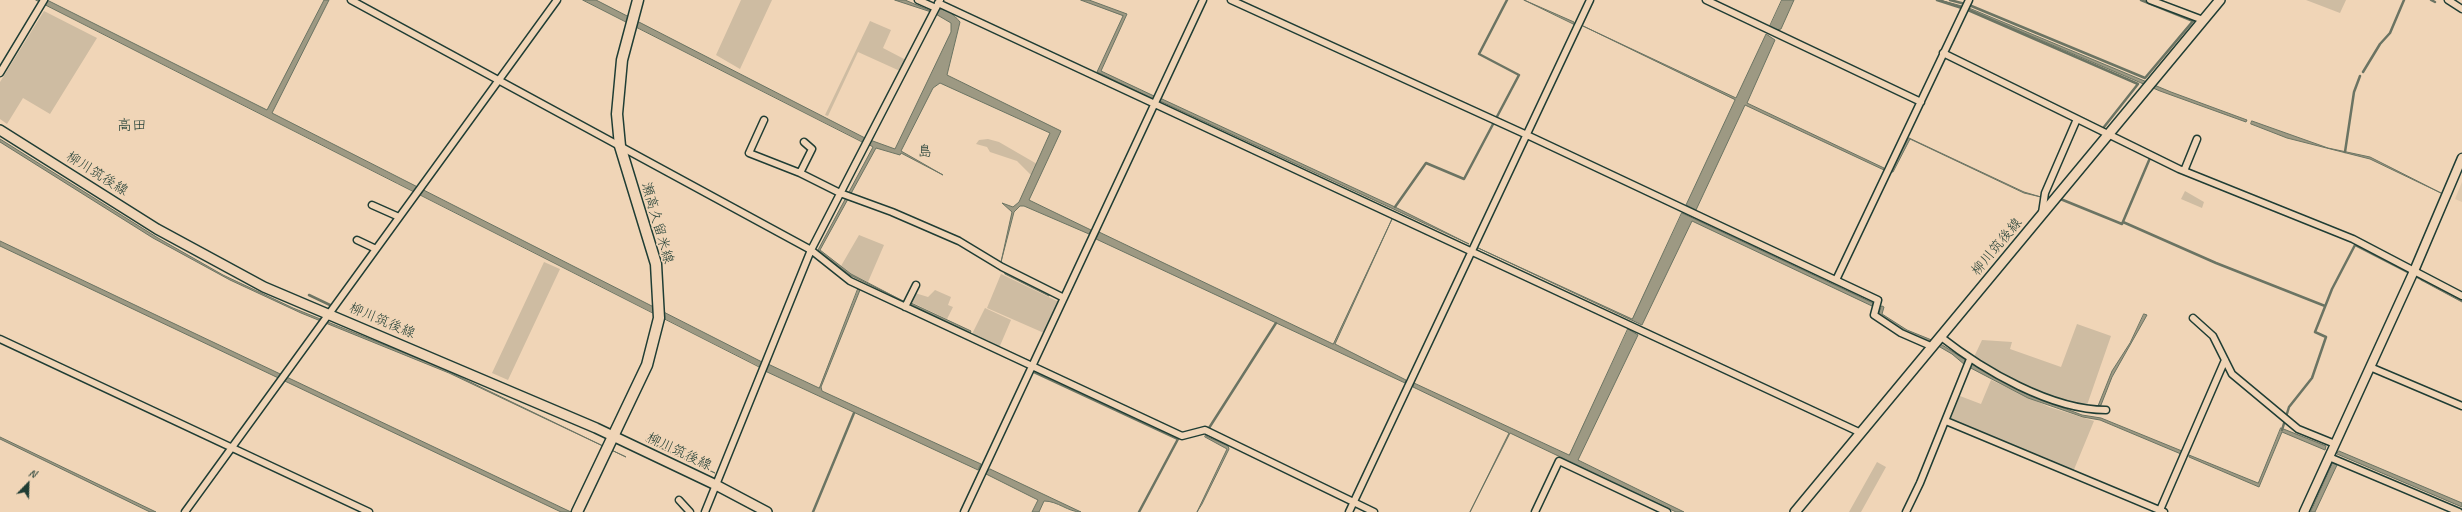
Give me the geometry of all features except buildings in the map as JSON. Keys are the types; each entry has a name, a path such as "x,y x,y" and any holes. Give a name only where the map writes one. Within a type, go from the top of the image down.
{"main road":[{"name":"瀬高久留米線","path":"577,512 646,365 653,346 659,318 656,264 620,146 618,86 631,21 638,0"},
{"name":"柳川筑後線","path":"1795,512 1933,348 2220,0"},
{"name":"柳川筑後線","path":"0,130 157,229 206,257 264,287 478,376 609,444 716,485 767,512"}],"street":[{"path":"0,73 44,0"},
{"path":"351,0 811,250 850,281 1182,436 1205,430 1374,512"},
{"path":"185,512 557,0"},
{"path":"918,0 938,3 1155,105 1472,250 1861,433"},
{"path":"964,512 1203,0"},
{"path":"1231,0 1527,135 1878,300 1874,315 1901,333 1933,348"},
{"path":"1349,512 1590,0"},
{"path":"1706,0 1921,102"},
{"path":"1836,280 1969,0"},
{"path":"2150,0 2203,20"},
{"path":"2448,0 2462,9"},
{"path":"706,512 811,250 938,3"},
{"path":"1944,53 2108,135 2184,171 2352,239 2462,296"},
{"path":"2042,215 2045,193 2077,119"},
{"path":"764,120 749,153 800,173 840,193 892,212 959,241 1002,267 1064,298"},
{"path":"2184,171 2198,139"},
{"path":"800,173 812,149 804,142"},
{"path":"2304,512 2414,270 2462,158"},
{"path":"372,205 399,217"},
{"path":"358,240 376,249"},
{"path":"905,306 916,285"},
{"path":"2193,318 2213,336 2232,374 2298,429 2335,444"},
{"path":"1941,337 1970,359 2019,385 2079,408 2106,410"},
{"path":"0,339 369,512"},
{"path":"1906,512 1946,421 1970,359"},
{"path":"1946,421 2162,511 2225,360"},
{"path":"2370,367 2462,406"},
{"path":"2329,457 2459,512"},
{"path":"1535,512 1559,461 1666,512"},
{"path":"679,500 690,512"}],"shaded area":[{"path":"36,0 47,0 267,110 324,0 329,0 272,113 762,362 760,367"},
{"path":"583,0 596,0 865,138 863,142"},
{"path":"741,0 772,0 740,69 716,55"},
{"path":"895,0 905,0 936,13 938,9 948,11 960,22 947,75 1061,131 1029,200 1091,230 1089,234 1024,206 1020,206 1014,212 1001,262 1012,212 1002,203 1013,207 1019,202 1050,133 940,83 933,88 901,151 943,175 901,153 900,155 876,148 820,250 851,274 905,302 850,275 818,250 873,147 868,144 870,140 895,149 951,32 951,23 934,13"},
{"path":"1081,0 1089,0 1127,14 1101,71 1154,96 1153,99 1097,72 1123,16"},
{"path":"1524,0 1574,22 1574,24"},
{"path":"1782,0 1794,0 1781,29 1776,30 1770,26"},
{"path":"1940,0 1969,8 2171,92 2247,120 2246,122 2160,91 1968,9"},
{"path":"2306,0 2346,0 2340,13"},
{"path":"44,11 97,38 50,114 23,98 7,124 0,119 0,82"},
{"path":"870,21 891,30 883,48 906,60 900,71 858,52 828,116 825,115"},
{"path":"1583,26 1736,98 1766,34 1775,40 1747,103 1884,168 1884,170 1745,105 1696,210 1686,205 1735,100"},
{"path":"1162,99 1395,207 1469,244 1160,101"},
{"path":"2252,121 2328,148 2370,157 2443,194 2370,159 2287,138 2251,124"},
{"path":"1909,138 2024,192 2041,197 2024,193 1910,139 1893,172 1891,172"},
{"path":"0,139 158,238 223,275 293,308 437,366 626,457 449,373 301,313 230,280 153,238 0,142"},
{"path":"988,139 999,142 1037,164 1032,176 1017,161 990,152 987,147 976,144 979,140"},
{"path":"2462,182 2462,202 2455,199"},
{"path":"2185,191 2204,202 2202,208 2181,199"},
{"path":"1682,213 1873,303 1872,306 1692,221 1642,325 1476,247 1632,319"},
{"path":"1392,219 1335,344 1406,380 1405,383 1096,239 1099,232 1333,344"},
{"path":"859,235 884,245 868,282 851,274 841,266"},
{"path":"0,241 571,512 561,512 0,246"},
{"path":"544,262 560,269 508,380 492,373"},
{"path":"1006,272 1050,294 1049,296 1005,274"},
{"path":"1001,274 1059,302 1044,333 987,308"},
{"path":"2421,280 2462,301 2462,302"},
{"path":"858,289 860,290 821,387 822,391 981,464 978,470 765,371 768,364 819,388"},
{"path":"935,290 951,297 948,305 953,307 947,319 911,302 915,293 928,297"},
{"path":"911,303 971,331 970,333 910,304"},
{"path":"1882,306 1884,307 1882,314 1907,330 1939,343 1972,364 2022,392 2082,415 2101,418 2182,451 2181,454 2100,420 2083,417 2028,398 1965,365 1952,354 1933,343 1904,331 1881,317 1879,314"},
{"path":"985,308 1011,320 999,348 972,334"},
{"path":"2144,314 2147,315 2112,377 2101,405 2098,406 2112,371 2130,343"},
{"path":"2077,324 2111,336 2086,408 2057,400 2027,388 2000,374 1974,357 1982,340 2012,342 2010,349 2061,367"},
{"path":"1628,329 1638,335 1578,460 1684,512 1676,512 1510,433 1470,512 1509,433 1413,387 1414,383 1569,455"},
{"path":"1991,380 2049,407 2094,421 2073,472 1954,422 1951,418 1960,396 1981,404"},
{"path":"2281,428 2326,446 2325,450 2282,432 2259,487 2189,457 2189,455 2258,483"},
{"path":"1206,434 1206,436 1228,446 1229,449 1197,512 1227,449 1205,437"},
{"path":"0,437 156,512 150,512 0,439"},
{"path":"646,440 715,473 647,442"},
{"path":"2339,451 2462,503 2462,507 2337,454"},
{"path":"1877,462 1886,467 1861,512 1849,512"},
{"path":"2333,463 2337,465 2315,512 2311,512"},
{"path":"990,469 1081,512 1076,512 1049,501 1044,501 1039,512 1032,512 1038,500 986,474"}],"waterway":[{"path":"1395,207 1426,163 1464,179 1519,75 1479,54 1507,0"},
{"path":"1937,0 1968,10 2138,84 2104,127"},
{"path":"1950,0 1969,5 2145,78 2193,21 2141,0"},
{"path":"2363,72 2380,44 2390,33 2404,0"},
{"path":"2431,0 2435,2"},
{"path":"2345,152 2354,92 2360,76"},
{"path":"2058,198 2122,224 2150,158"},
{"path":"2123,222 2216,263 2325,306"},
{"path":"2282,430 2289,407 2312,378 2326,337 2315,332 2332,289 2355,245 2423,280"},
{"path":"309,295 330,305"},
{"path":"1209,428 1276,323"},
{"path":"1034,372 1178,439 1139,512"},
{"path":"813,512 854,413"}],"district":[{"name":"高田","path":"132,126"},
{"name":"島","path":"925,152"}]}
